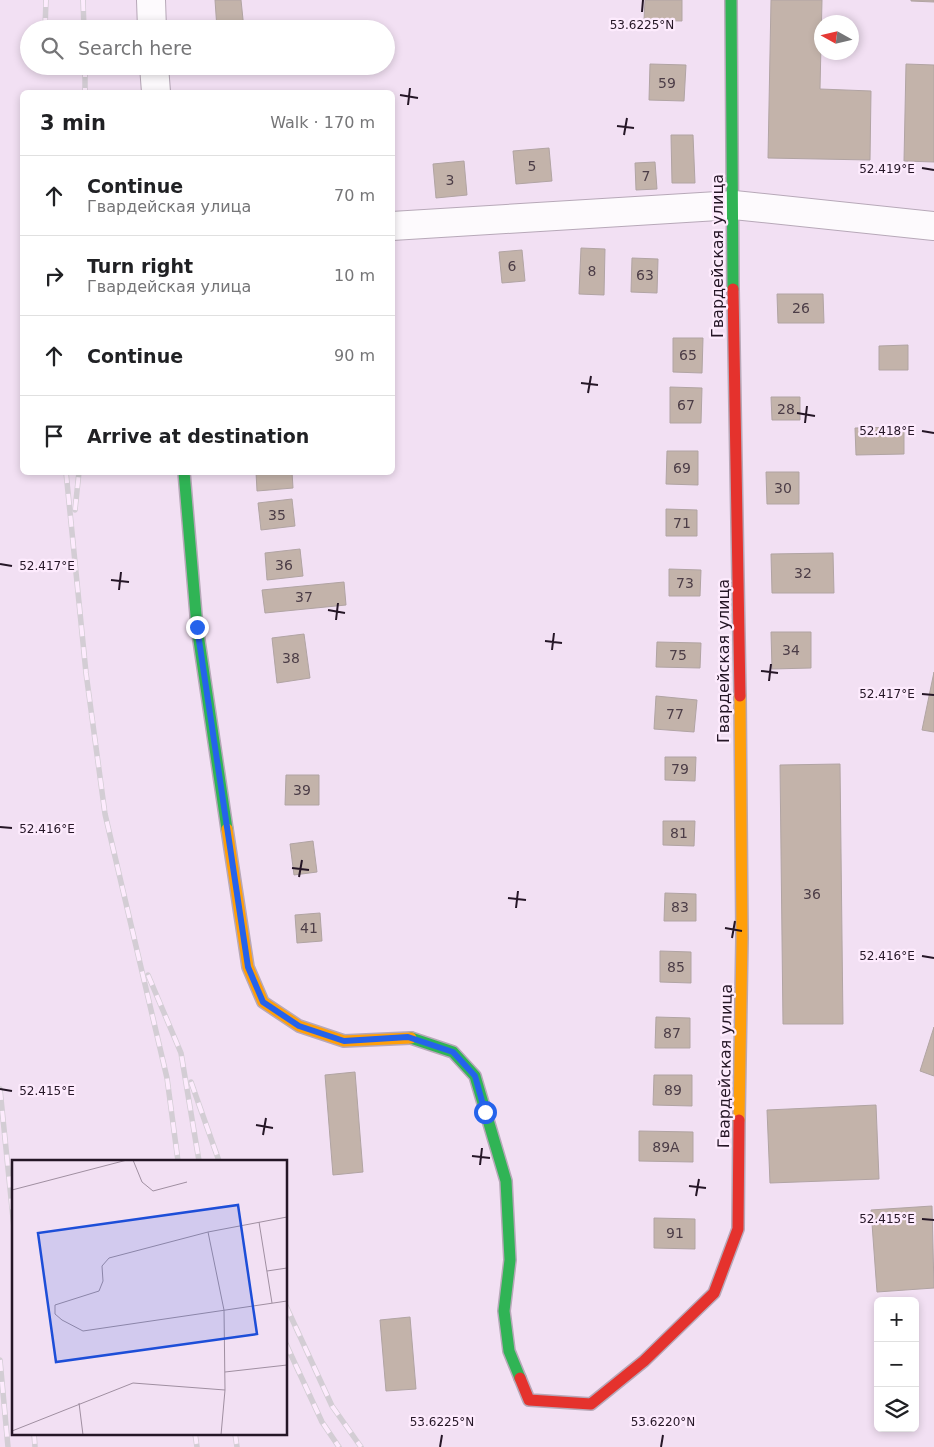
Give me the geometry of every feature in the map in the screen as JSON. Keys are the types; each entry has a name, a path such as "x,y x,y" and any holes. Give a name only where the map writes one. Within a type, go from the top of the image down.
{"street":[{"path":"151,0 152,20"},
{"name":"Гвардейская улица","path":"184,475 197,627 248,967 263,1002 299,1026 344,1041 408,1037 453,1052 475,1076 506,1181 510,1260 504,1311 509,1351 529,1400 591,1404 644,1361 714,1293 738,1229 741,1103 739,569 733,358 734,205 731,0"},
{"path":"155,75 156,90"},
{"path":"395,226 734,205 934,226"}],"building":[{"path":"215,0 241,0 243,20 216,20"},
{"path":"645,0 682,0 682,21 644,20"},
{"path":"771,0 822,0 822,15 814,15 814,60 821,60 820,89 871,91 870,160 768,158"},
{"path":"934,0 934,2 911,1"},
{"path":"650,64 686,65 684,101 649,100"},
{"path":"906,64 934,65 934,162 904,161"},
{"path":"671,135 693,135 695,183 672,183"},
{"path":"549,148 552,181 516,184 513,151"},
{"path":"464,161 467,195 436,198 433,164"},
{"path":"655,162 657,189 636,190 635,163"},
{"path":"581,248 605,249 604,295 579,294"},
{"path":"522,250 525,281 502,283 499,252"},
{"path":"632,258 658,259 657,293 631,292"},
{"path":"777,294 823,294 824,323 778,323"},
{"path":"673,338 703,338 702,373 673,372"},
{"path":"908,345 908,370 879,370 879,346"},
{"path":"670,387 702,388 701,423 670,423"},
{"path":"771,397 800,397 800,420 772,420"},
{"path":"904,427 904,454 856,455 855,428"},
{"path":"667,451 698,451 698,485 666,484"},
{"path":"766,472 799,472 799,504 767,504"},
{"path":"256,475 292,475 293,488 257,491"},
{"path":"292,499 295,526 261,530 258,503"},
{"path":"666,509 697,510 697,536 666,536"},
{"path":"300,549 303,576 267,580 265,553"},
{"path":"833,553 834,593 772,593 771,554"},
{"path":"669,569 701,570 700,596 669,596"},
{"path":"344,582 346,605 265,613 262,590"},
{"path":"771,632 811,632 811,668 772,669"},
{"path":"304,634 310,678 277,683 272,638"},
{"path":"657,642 701,643 700,668 656,667"},
{"path":"934,672 934,732 922,730"},
{"path":"656,696 697,700 694,732 654,729"},
{"path":"665,757 696,757 695,781 665,780"},
{"path":"840,764 843,1024 783,1024 780,765"},
{"path":"286,775 319,775 319,805 285,805"},
{"path":"663,821 695,821 694,846 663,845"},
{"path":"313,841 317,872 294,875 290,844"},
{"path":"665,893 696,894 696,921 664,921"},
{"path":"320,913 322,941 297,943 295,915"},
{"path":"660,951 691,952 691,983 660,982"},
{"path":"656,1017 690,1018 690,1048 655,1048"},
{"path":"934,1027 934,1076 920,1071"},
{"path":"355,1072 363,1172 333,1175 325,1075"},
{"path":"654,1075 692,1075 692,1106 653,1105"},
{"path":"876,1105 879,1179 770,1183 767,1110"},
{"path":"639,1131 693,1132 693,1162 639,1161"},
{"path":"932,1206 934,1288 877,1292 871,1210"},
{"path":"654,1218 695,1219 695,1249 654,1248"},
{"path":"410,1317 416,1389 386,1391 380,1320"}],"railway":[{"path":"45,20 46,0"},
{"path":"83,0 84,20"},
{"path":"85,75 85,90"},
{"path":"66,475 86,673 105,814 167,1078 178,1160"},
{"path":"75,510 79,475"},
{"path":"148,975 181,1053 199,1160"},
{"path":"191,1082 219,1160"},
{"path":"0,1089 12,1208"},
{"path":"288,1310 332,1406 361,1447"},
{"path":"288,1348 322,1422 339,1447"},
{"path":"0,1360 8,1447"},
{"path":"34,1434 35,1447"},
{"path":"195,1434 197,1447"},
{"path":"235,1434 237,1447"}],"traffic: fast":[{"path":"731,0 733,289"},
{"path":"184,475 197,627 227,829"},
{"path":"411,1038 453,1052 475,1076 506,1181 510,1260 504,1311 509,1351 520,1378"}],"traffic: slow":[{"path":"739,1120 742,938 740,696"},
{"path":"227,829 248,967 263,1002 299,1026 344,1041 411,1038"}],"traffic: jam":[{"path":"733,289 740,696"},
{"path":"520,1378 529,1400 591,1404 644,1361 714,1293 738,1229 739,1120"}],"route":[{"path":"197,627 248,967 263,1002 299,1026 344,1041 370,1041 408,1037 453,1052 475,1076 485,1112"}]}
